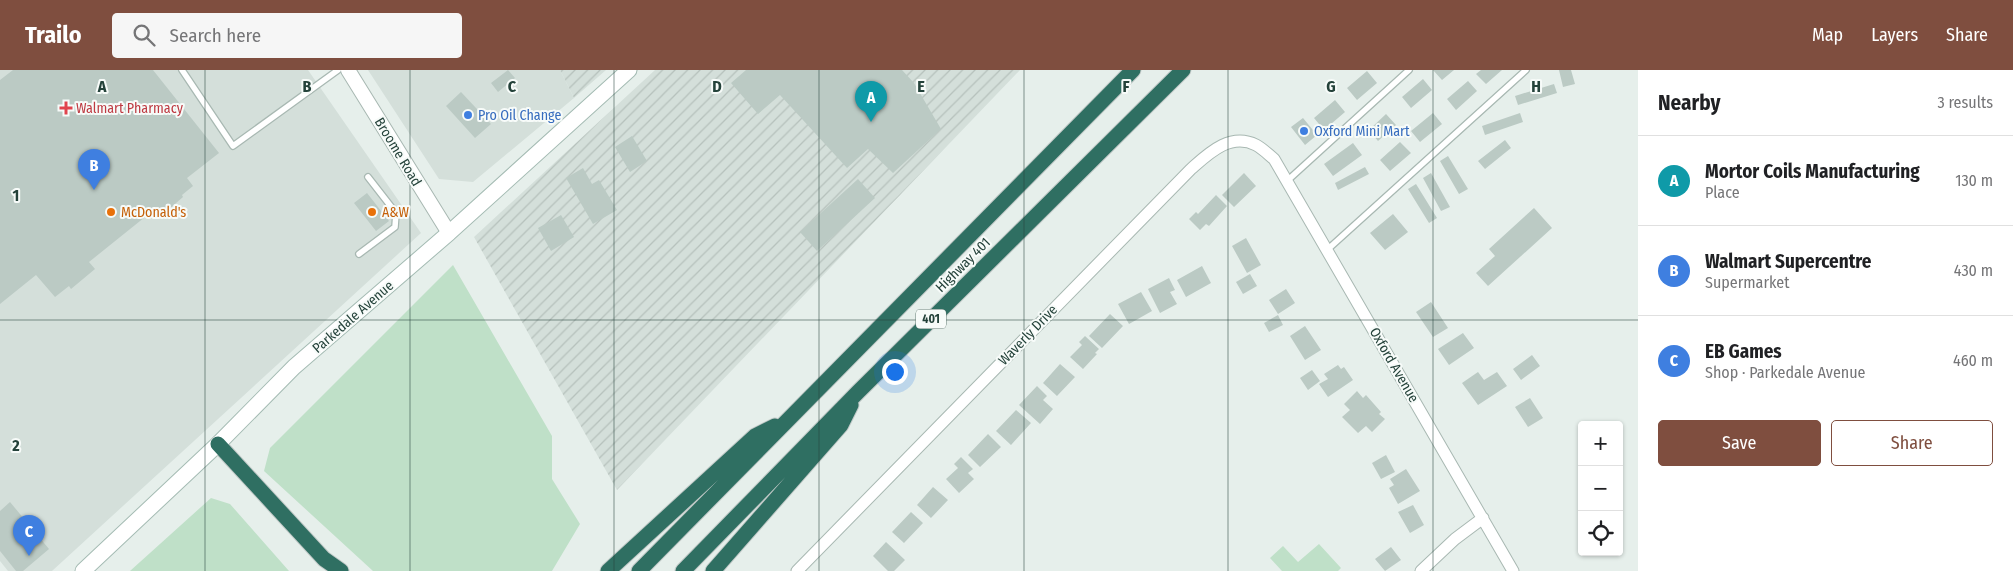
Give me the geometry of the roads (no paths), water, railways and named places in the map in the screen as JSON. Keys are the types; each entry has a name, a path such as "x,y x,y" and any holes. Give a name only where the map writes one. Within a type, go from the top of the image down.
{"highway":[{"name":"Highway 401","path":"639,571 1132,70"},
{"name":"Highway 401","path":"684,571 858,392 1183,70"},
{"path":"713,571 841,425 858,392"},
{"path":"608,571 756,436 788,419"},
{"path":"218,444 326,565 341,571"}],"main road":[{"name":"Parkedale Avenue","path":"83,571 218,444 294,367 449,233 629,70"}],"street":[{"name":"Broome Road","path":"348,70 449,233"},
{"name":"Waverly Drive","path":"797,571 1211,150 1234,141 1255,144 1274,159"},
{"name":"Oxford Avenue","path":"1274,159 1513,571"},
{"path":"1421,571 1455,539 1483,518"}],"lane":[{"path":"182,70 233,146 338,70"},
{"path":"1287,181 1409,70"},
{"path":"1327,250 1526,70"},
{"path":"359,254 395,227 396,213 368,177"}],"place":[{"name":"Walmart Pharmacy","path":"66,108"},
{"name":"Pro Oil Change","path":"468,115"},
{"name":"Mortor Coils Manufacturing","path":"871,122"},
{"name":"Oxford Mini Mart","path":"1304,131"},
{"name":"Walmart Supercentre","path":"94,190"},
{"name":"McDonald's","path":"111,212"},
{"name":"A&W","path":"372,212"},
{"name":"EB Games","path":"29,556"}]}
